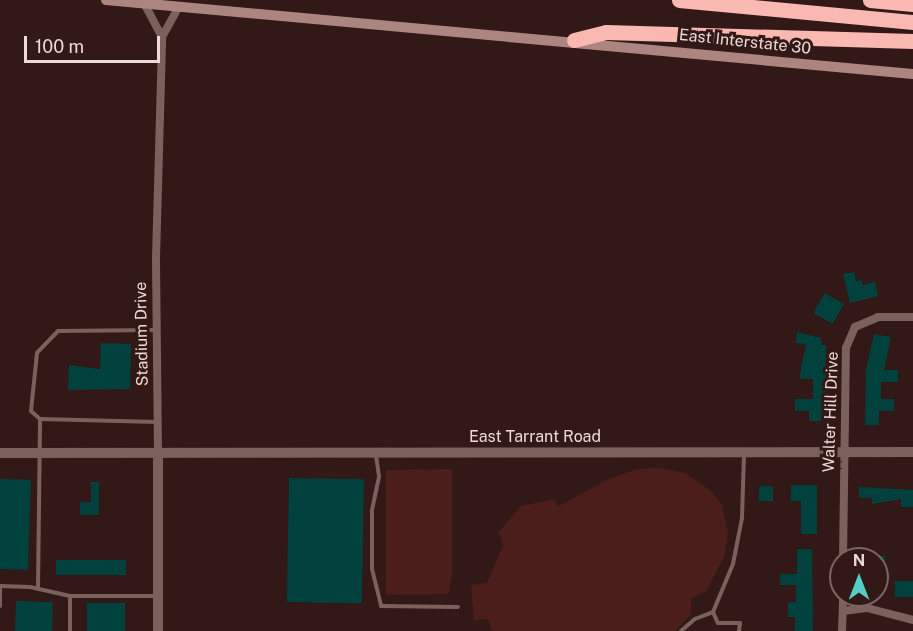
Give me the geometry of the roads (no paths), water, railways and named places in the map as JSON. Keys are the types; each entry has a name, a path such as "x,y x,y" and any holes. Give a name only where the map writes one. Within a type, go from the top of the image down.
{"highway":[{"path":"679,0 913,22"},
{"path":"870,0 913,4"},
{"path":"574,40 606,32 913,41"}],"main road":[{"name":"East Interstate 30","path":"106,0 574,40 913,74"}],"street":[{"name":"Stadium Drive","path":"144,3 162,37"},
{"name":"Stadium Drive","path":"158,631 156,330 162,37 179,6"},
{"name":"Walter Hill Drive","path":"843,547 846,348 855,327 878,317 913,317"},
{"name":"East Tarrant Road","path":"0,453 158,451 913,452"},
{"path":"843,607 843,631"},
{"path":"843,611 867,609 913,620"}],"lane":[{"path":"156,330 58,331 37,353 34,364 31,411 40,419 158,422"},
{"path":"38,588 40,419"},
{"path":"376,451 379,477 372,511 372,569 381,606 458,607"},
{"path":"681,631 696,619 713,612 732,564 742,518 744,452"},
{"path":"0,606 0,586 38,588 47,593 70,596 158,596"},
{"path":"70,596 70,631"},
{"path":"713,612 718,623 740,622 740,631"}]}
